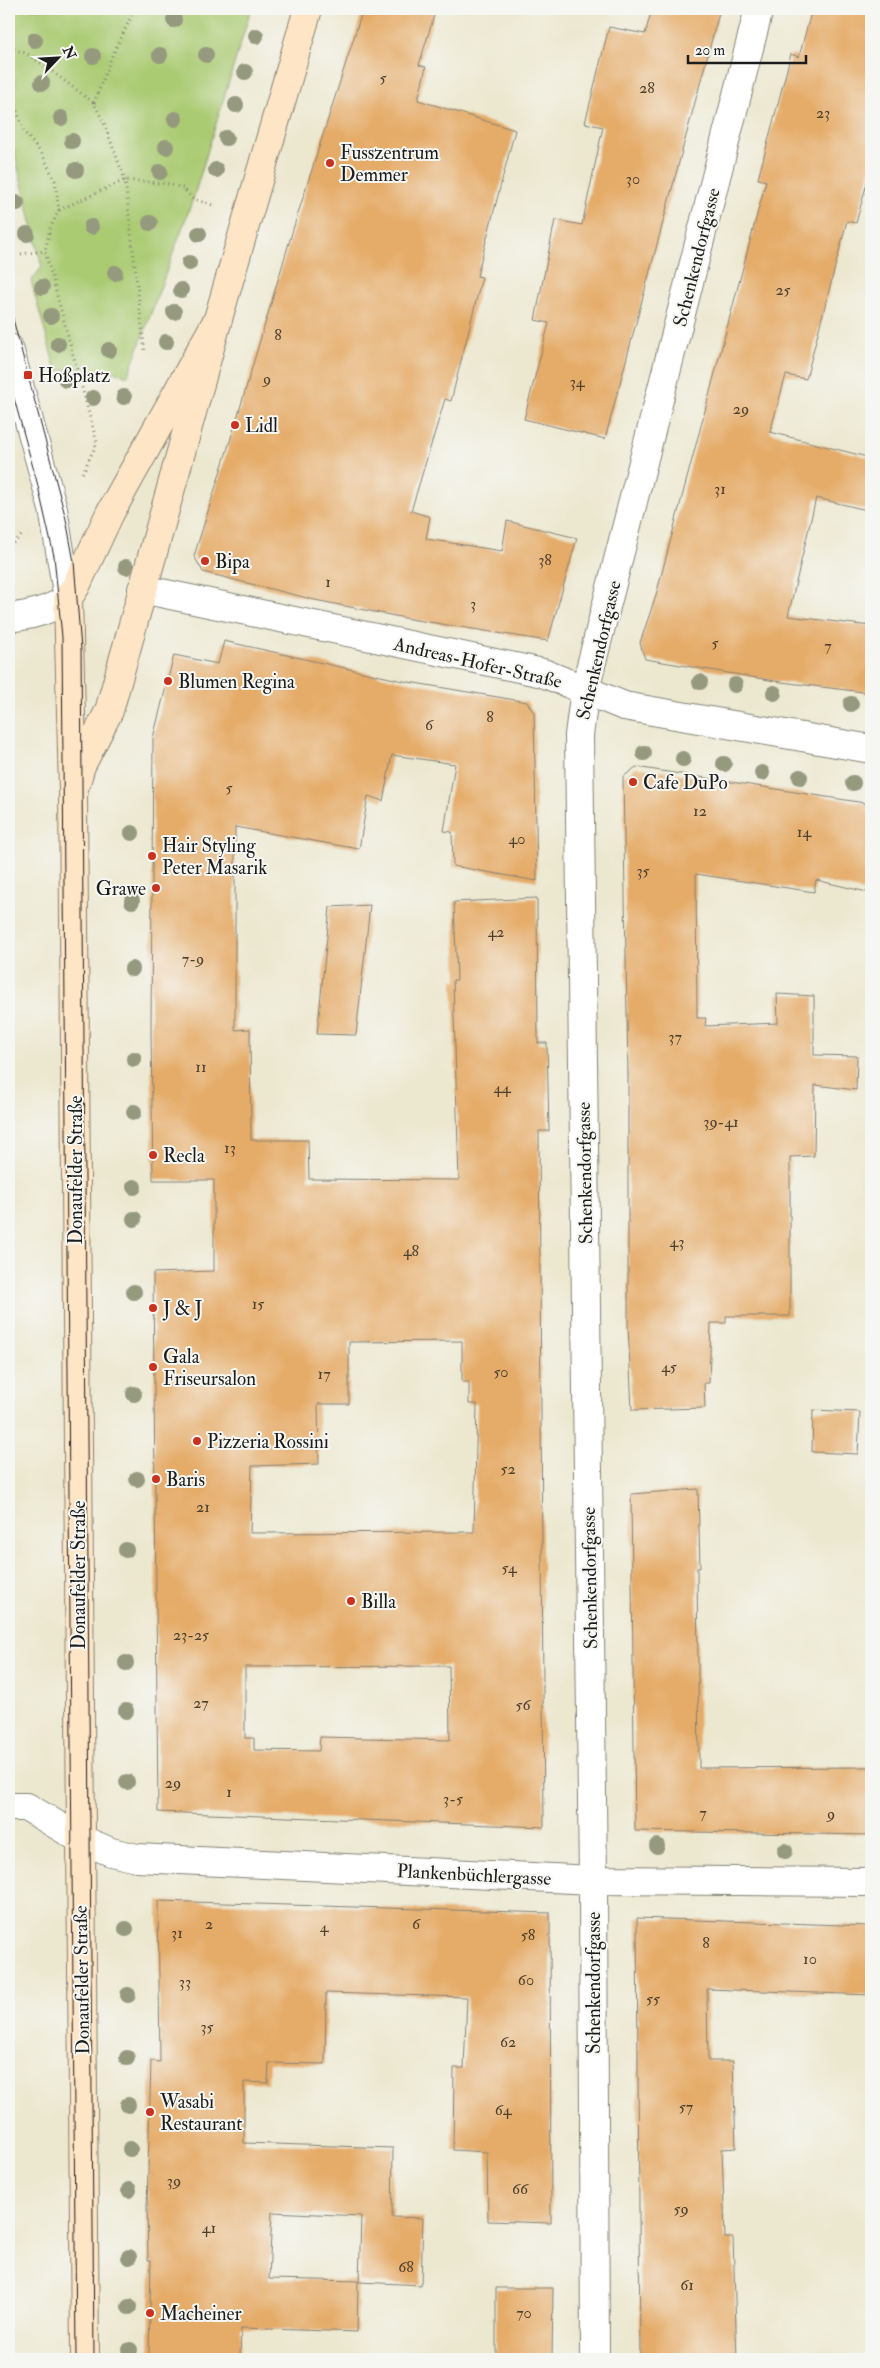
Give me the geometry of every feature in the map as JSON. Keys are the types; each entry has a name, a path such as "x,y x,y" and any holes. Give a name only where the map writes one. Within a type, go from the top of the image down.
{"main road":[{"path":"73,791 81,766 109,711 218,319 308,9"},
{"path":"73,791 68,598 76,586 110,513 218,319"},
{"name":"Donaufelder Straße","path":"73,791 85,2359"}],"street":[{"name":"Schenkendorfgasse","path":"595,2359 593,1880 579,735 585,689 760,9"},
{"path":"9,348 53,509 68,598 52,607 19,617 9,617"},
{"name":"Andreas-Hofer-Straße","path":"142,589 543,673 624,706 871,749"},
{"name":"Plankenbüchlergasse","path":"9,1807 28,1807 80,1840 111,1852 137,1858 593,1880 871,1882"}],"path":[{"path":"94,103 111,58 135,9"},
{"path":"9,48 26,54 42,64 94,103 104,123 125,180 145,353"},
{"path":"9,88 24,132 42,154 55,182 59,210 50,228 45,251 97,443 78,481"},
{"path":"59,210 125,180 168,184 183,188 193,199"},
{"path":"22,254 45,251"}],"green space":[{"path":"9,9 251,9 193,199 128,376 92,369 56,371 31,281 42,267 9,130"}],"building":[{"path":"363,9 436,9 419,65 426,67 418,100 515,130 477,276 482,277 451,401 445,399 411,511 430,517 426,539 502,551 507,521 577,538 548,641 410,619 315,600 203,572 194,556 294,226"},
{"path":"652,9 720,9 605,439 524,419 549,323 535,320 555,220 582,225 603,127 585,123 609,27 645,34"},
{"path":"812,9 871,9 871,168 856,223 847,221 806,379 786,375 770,432 871,458 871,511 816,498 788,616 871,626 871,693 781,682 645,659 640,643 656,595 766,181 758,179 791,54 799,57"},
{"path":"224,641 403,681 527,702 534,713 537,881 453,866 452,832 444,831 455,764 392,755 383,801 368,796 359,849 235,827 235,1030 250,1029 251,1140 308,1140 309,1179 459,1180 453,980 457,980 454,902 537,898 538,1043 547,1043 549,1131 539,1131 544,1827 158,1812 153,1273 214,1271 214,1180 153,1180 151,1031 153,738 174,655 218,664","holes":["462,1341 462,1382 469,1382 469,1404 477,1404 474,1532 250,1533 252,1466 319,1464 318,1404 349,1404 349,1342","449,1666 450,1740 320,1737 319,1751 254,1750 254,1738 245,1738 245,1667"]},
{"path":"636,767 871,804 871,893 816,880 814,892 696,874 697,1018 706,1018 705,1026 778,1023 777,994 814,996 814,1055 857,1056 856,1090 815,1085 814,1156 790,1157 790,1316 726,1316 726,1323 711,1323 709,1383 704,1383 705,1408 632,1410 628,1325 628,1075 623,777"},
{"path":"370,905 356,1035 317,1034 330,907"},
{"path":"813,1410 860,1412 858,1454 812,1452"},
{"path":"698,1489 700,1568 697,1568 699,1768 871,1767 871,1835 635,1831 631,1494"},
{"path":"158,1901 550,1913 551,2223 488,2221 487,2152 453,2150 454,2068 464,2068 467,1997 326,1993 325,2064 269,2063 268,2083 244,2082 244,2143 393,2148 392,2217 423,2218 421,2285 359,2282 361,2216 272,2212 269,2279 358,2281 357,2332 241,2328 240,2359 149,2359 151,2260 148,2260 147,2208 151,2061 160,2062"},
{"path":"637,1918 871,1926 871,1995 707,1989 708,2061 733,2061 736,2148 722,2149 725,2238 733,2238 737,2359 640,2359"},
{"path":"496,2288 553,2288 552,2359 496,2359"}],"tram line":[{"path":"9,304 66,519 74,562 81,649 94,2359"},
{"path":"9,380 37,482 54,556 62,637 76,2359"}],"place":[{"name":"Fusszentrum Demmer","path":"330,163"},
{"name":"Hoßplatz","path":"28,375"},
{"name":"Lidl","path":"235,425"},
{"name":"Bipa","path":"205,561"},
{"name":"Blumen Regina","path":"168,681"},
{"name":"Cafe DuPo","path":"633,782"},
{"name":"Hair Styling Peter Masarik","path":"152,856"},
{"name":"Grawe","path":"156,888"},
{"name":"Recla","path":"153,1155"},
{"name":"J & J","path":"153,1308"},
{"name":"Gala Friseursalon","path":"153,1367"},
{"name":"Pizzeria Rossini","path":"197,1441"},
{"name":"Baris","path":"156,1479"},
{"name":"Billa","path":"351,1601"},
{"name":"Wasabi Restaurant","path":"150,2112"},
{"name":"Macheiner","path":"150,2313"}]}
